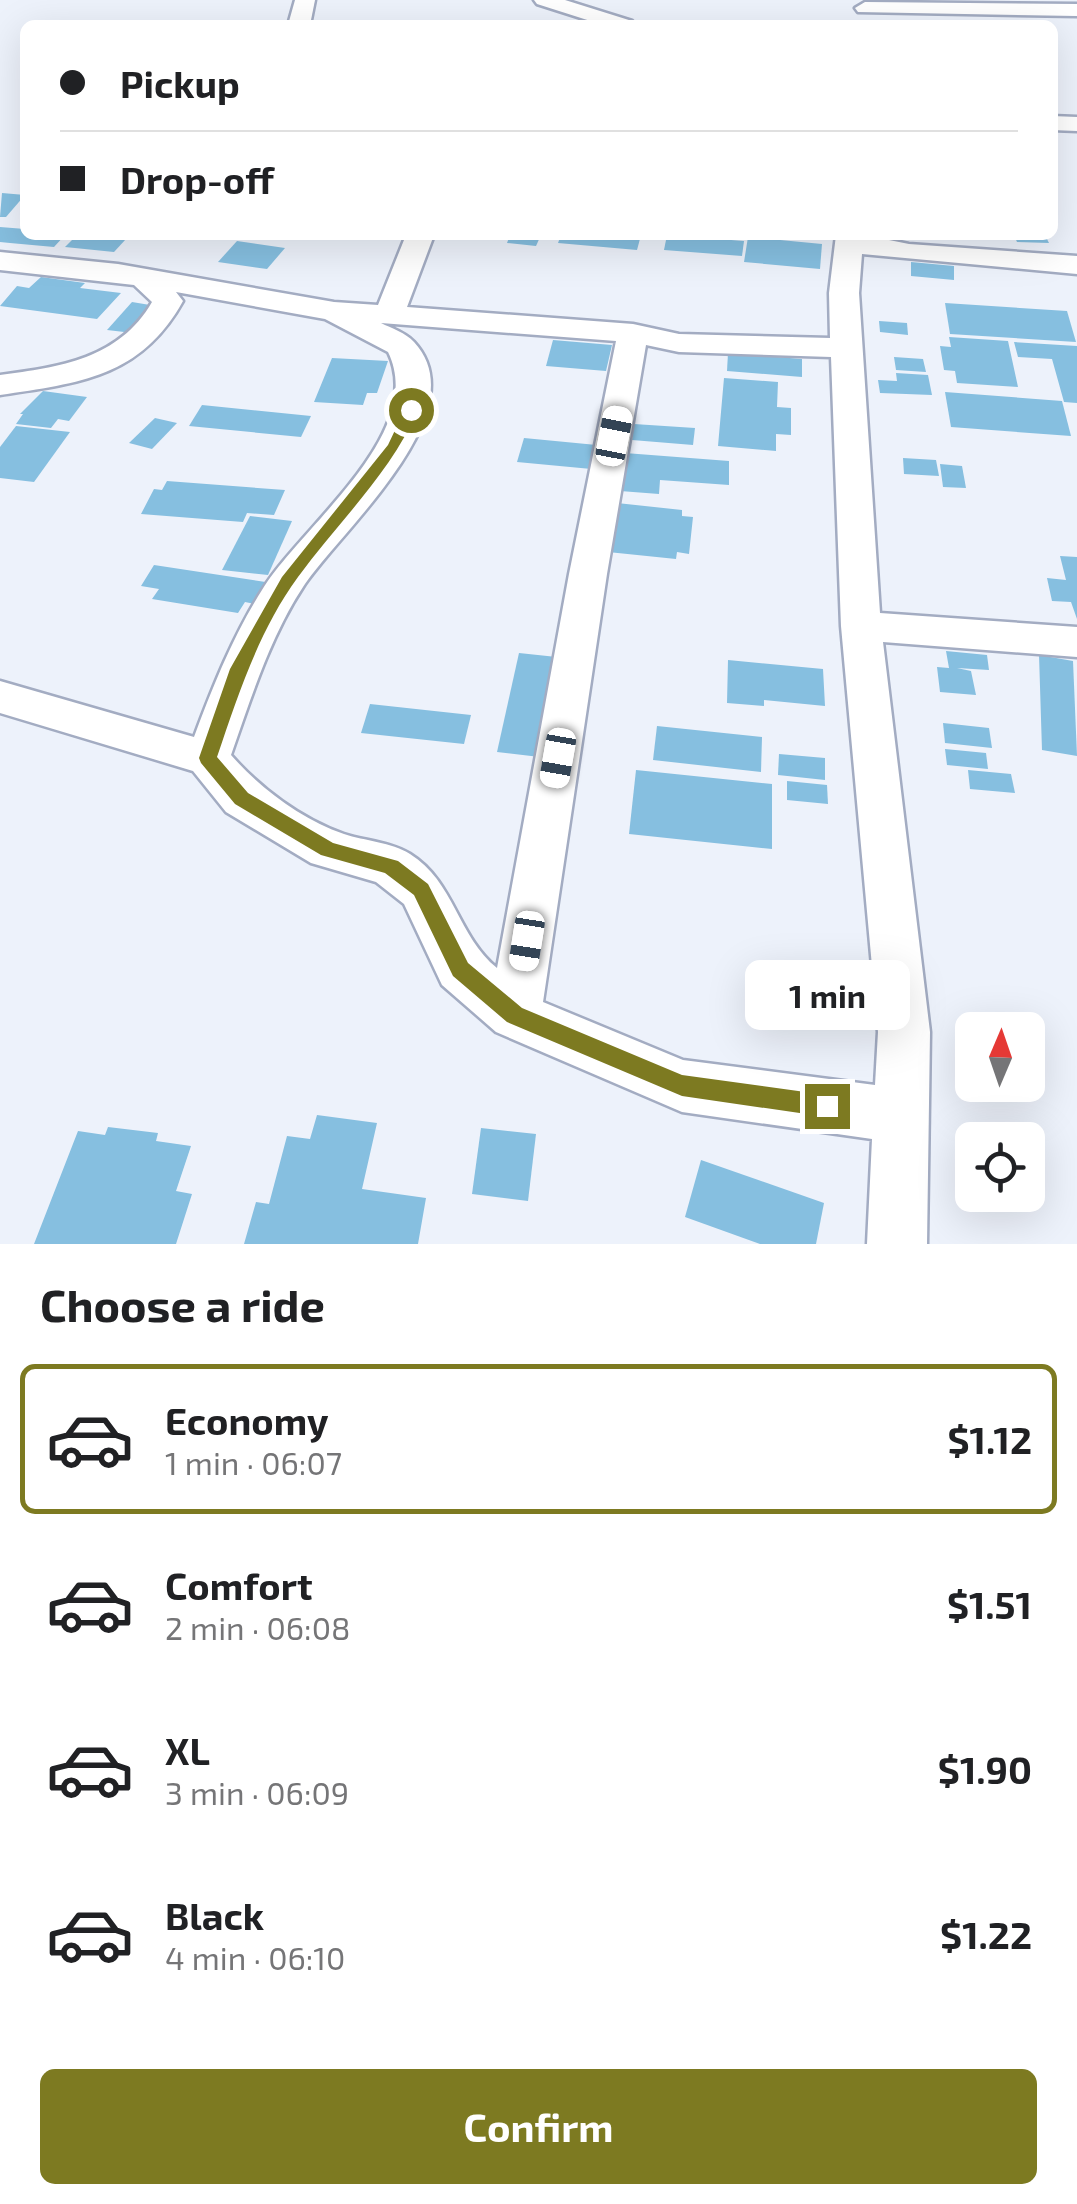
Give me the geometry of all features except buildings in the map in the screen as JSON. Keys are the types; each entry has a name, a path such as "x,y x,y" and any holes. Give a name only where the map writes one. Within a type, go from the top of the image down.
{"street":[{"path":"544,0 609,20"},
{"path":"866,11 1077,10"},
{"path":"389,315 418,240"},
{"path":"850,240 844,292 861,626 904,1032 896,1244"},
{"path":"854,240 908,253 1077,265"},
{"path":"0,261 144,278 334,312 633,333 679,343 846,348"},
{"path":"0,384 63,375 99,364 148,337 168,301 144,278"},
{"path":"208,758 238,669 290,577 395,446 411,410 415,384 401,346 334,312"},
{"path":"515,1015 588,574 633,333"},
{"path":"861,626 1077,642"},
{"path":"0,697 208,758 242,798 328,849 391,866 421,890 460,969 515,1015 682,1086 900,1116"}],"route":[{"path":"411,410 395,446 290,577 238,669 208,758 242,798 328,849 391,866 421,890 460,969 515,1015 682,1086 827,1106"}]}
